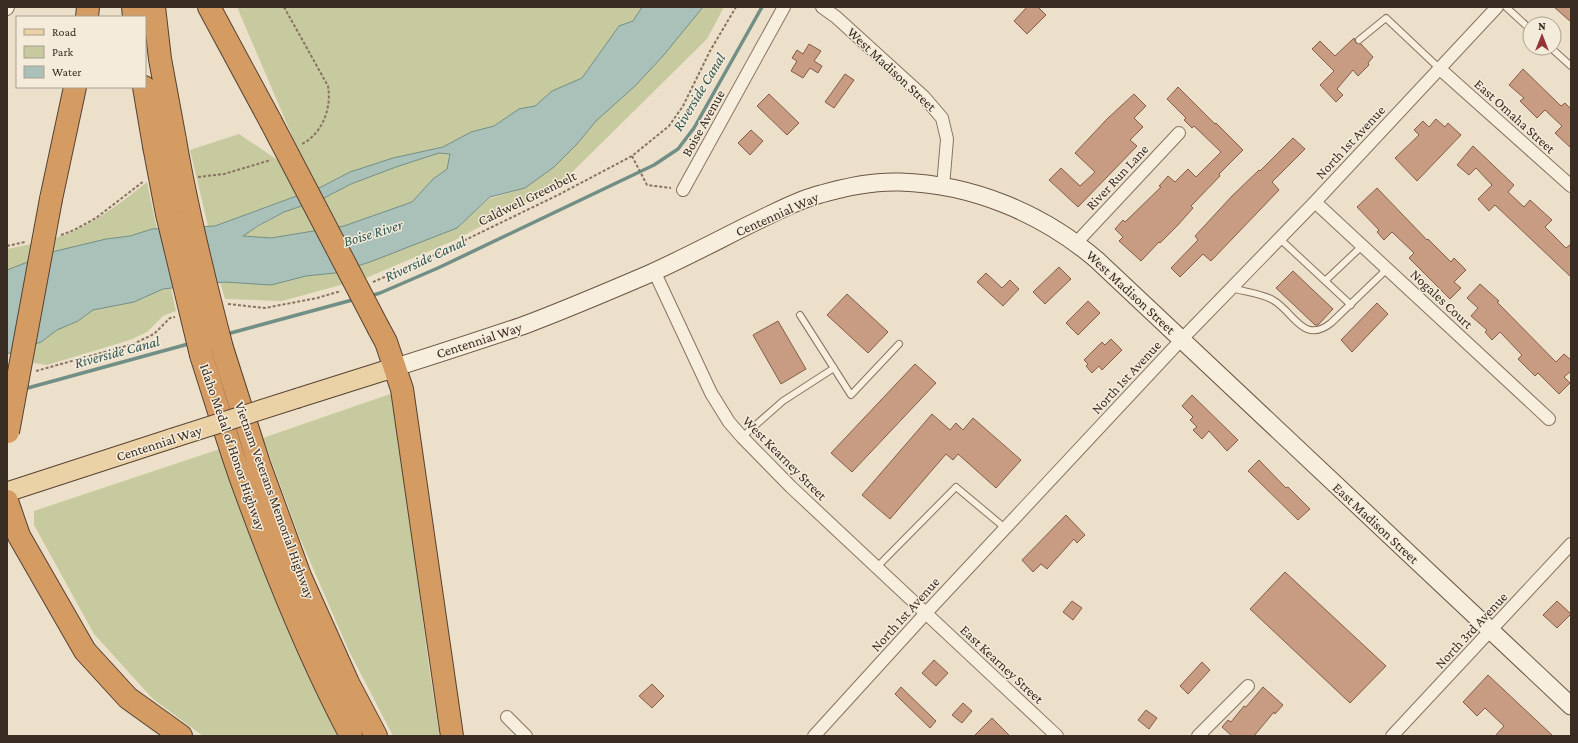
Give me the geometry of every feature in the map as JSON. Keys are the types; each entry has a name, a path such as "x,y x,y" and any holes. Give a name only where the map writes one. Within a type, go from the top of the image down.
{"highway":[{"name":"Idaho Medal of Honor Highway","path":"154,7 160,59 190,220 203,277 222,348"},
{"path":"209,7 386,342 396,367 402,389 452,736"},
{"path":"7,435 75,88"},
{"name":"Idaho Medal of Honor Highway","path":"144,88 167,214 201,355 240,476 286,598 330,695 351,736"},
{"name":"Vietnam Veterans Memorial Highway","path":"222,348 258,464 300,576 348,682 376,736"},
{"path":"7,500 19,536 86,652 128,698 181,736"}],"main road":[{"name":"Centennial Way","path":"7,492 523,325 592,298 654,271 784,208 820,194 861,185 899,182 943,187"},
{"name":"West Madison Street","path":"943,187 976,194 1008,205 1040,219 1076,242 1181,340"},
{"name":"East Madison Street","path":"1181,340 1571,706"}],"street":[{"name":"Boise Avenue","path":"683,190 784,7"},
{"name":"West Madison Street","path":"822,7 836,17 924,97 942,118 947,139 943,187"},
{"name":"North 1st Avenue","path":"814,736 926,613 1181,340 1315,202 1497,7"},
{"name":"East Omaha Street","path":"1440,69 1571,186"},
{"name":"River Run Lane","path":"1076,242 1180,133"},
{"name":"Nogales Court","path":"1315,202 1549,419"},
{"name":"West Kearney Street","path":"654,271 711,393 729,422 791,487 926,613"},
{"name":"North 3rd Avenue","path":"1392,736 1571,544"},
{"name":"East Kearney Street","path":"926,613 1057,736"},
{"path":"1198,736 1248,686"},
{"path":"507,717 526,736"}],"lane":[{"path":"1506,7 1522,22"},
{"path":"1359,40 1386,18 1440,69"},
{"path":"1560,56 1571,66"},
{"path":"1280,238 1351,305"},
{"path":"1326,281 1362,246"},
{"path":"1232,288 1266,297 1275,302 1301,327 1307,330 1317,330 1326,328 1388,269"},
{"path":"800,315 851,395 899,344"},
{"path":"742,437 783,402 834,368"},
{"path":"877,568 956,487 1005,528"}],"path":[{"path":"284,7 328,86 330,94 322,125 315,135 299,146"},
{"name":"Caldwell Greenbelt","path":"372,283 426,259 560,194 632,156 669,126 683,106 710,51 736,7"},
{"path":"632,156 647,184 683,190"},
{"path":"192,177 224,174 276,158"},
{"path":"57,236 74,230 96,218 148,179"},
{"path":"7,246 28,241"},
{"path":"227,304 265,308 317,298 344,290"},
{"path":"29,373 133,344 154,334 170,318 177,316"}],"green space":[{"path":"237,7 642,7 633,21 619,26 582,78 552,91 535,106 519,109 494,126 471,132 443,147 393,158 350,172 318,188 293,138"},
{"path":"703,7 724,7 707,39 559,185 453,241 366,278 359,265 457,228 489,199 525,188 554,167 577,144 596,121 635,86 663,56"},
{"path":"239,134 285,165 301,194 215,226 208,226 190,150"},
{"path":"439,153 450,154 447,169 433,179 412,202 344,226 271,238 242,236 284,212 322,199 351,184"},
{"path":"147,182 157,229 130,236 106,239 52,253 55,238 92,222"},
{"path":"36,243 33,260 7,270 7,249"},
{"path":"342,271 348,283 282,301 225,299 220,282 306,276"},
{"path":"163,289 171,289 176,311 163,316 147,332 130,340 47,365 33,363 35,344 41,342 57,330 78,321 93,310 134,302"},
{"path":"393,393 430,674 440,736 393,736 348,649 299,536 263,438"},
{"path":"220,449 287,628 339,736 203,736 153,699 94,634 34,525 34,511"}],"water":[{"name":"Boise River","path":"642,7 703,7 663,56 635,86 596,121 577,144 554,167 525,188 490,197 457,228 370,262 335,273 306,276 271,285 224,282 163,289 134,302 93,310 78,321 57,330 41,342 7,354 7,270 56,251 106,239 130,236 152,229 215,226 321,187 350,172 393,158 443,147 471,132 494,126 519,109 535,106 552,91 582,78 619,26 633,21","holes":["439,153 450,154 447,169 433,179 412,202 344,226 271,238 243,236 284,212 322,199 351,184"]}],"building":[{"path":"1027,7 1038,7 1046,15 1027,34 1014,21"},
{"path":"1554,7 1571,7 1571,22"},
{"path":"1354,38 1356,43 1361,44 1373,57 1368,63 1369,65 1358,76 1353,70 1337,89 1343,95 1336,102 1320,85 1334,71 1312,49 1320,41 1335,56"},
{"path":"809,44 821,51 814,61 822,66 818,73 810,68 803,78 791,71 797,61 792,58 797,50 803,54"},
{"path":"1523,69 1561,106 1565,103 1571,109 1571,148 1555,133 1562,126 1545,110 1537,118 1520,101 1524,98 1509,85"},
{"path":"845,74 854,80 834,108 825,102"},
{"path":"1178,87 1243,150 1219,174 1220,176 1191,206 1193,208 1177,226 1141,261 1119,241 1123,237 1115,229 1123,220 1125,222 1161,187 1159,186 1168,176 1175,182 1188,169 1196,177 1221,152 1194,126 1192,128 1184,120 1186,118 1167,99"},
{"path":"769,94 799,123 787,135 757,106"},
{"path":"1134,94 1146,106 1134,118 1143,127 1130,140 1137,146 1078,207 1049,180 1061,168 1080,186 1095,172 1075,153 1107,119"},
{"path":"1436,119 1445,127 1448,123 1461,135 1417,181 1395,158 1419,135 1414,130 1423,121 1429,127"},
{"path":"751,130 763,141 750,155 738,143"},
{"path":"1293,138 1305,149 1272,182 1279,190 1211,261 1203,254 1180,277 1171,268 1198,240 1195,236 1232,196"},
{"path":"1473,146 1514,185 1508,192 1524,207 1530,200 1552,220 1545,227 1566,248 1571,244 1571,277 1495,205 1489,211 1478,199 1492,185 1476,168 1469,175 1457,165"},
{"path":"1377,188 1427,240 1428,239 1451,262 1454,258 1466,270 1454,282 1461,288 1450,299 1409,258 1414,253 1392,232 1384,240 1377,232 1379,230 1357,207"},
{"path":"1059,267 1071,279 1045,304 1033,292"},
{"path":"1293,271 1333,309 1318,325 1315,325 1276,288"},
{"path":"986,273 1002,288 1010,280 1019,289 1003,306 977,282"},
{"path":"1480,284 1499,301 1497,302 1556,362 1564,354 1571,360 1571,371 1564,377 1570,383 1559,394 1538,373 1535,376 1518,359 1522,355 1500,332 1492,340 1485,332 1487,330 1471,316 1478,308 1467,298"},
{"path":"847,294 888,332 868,353 827,315"},
{"path":"1088,301 1100,313 1078,335 1066,323"},
{"path":"1377,303 1388,314 1352,352 1341,340"},
{"path":"778,321 806,369 781,384 753,335"},
{"path":"1111,339 1122,350 1102,370 1099,366 1092,373 1086,366 1088,364 1084,360 1102,342 1105,345"},
{"path":"915,364 936,383 852,472 831,453"},
{"path":"1192,395 1238,440 1227,451 1209,431 1202,439 1193,430 1197,427 1190,420 1193,417 1182,406"},
{"path":"932,414 950,430 956,423 963,430 973,418 1021,460 996,488 958,454 953,460 946,454 890,519 862,495"},
{"path":"1259,460 1286,488 1288,487 1310,509 1298,520 1248,471"},
{"path":"1066,515 1085,535 1077,543 1074,539 1047,569 1041,564 1033,572 1022,560"},
{"path":"1285,572 1386,666 1350,703 1250,609"},
{"path":"1072,601 1082,608 1073,620 1063,612"},
{"path":"1557,601 1571,614 1557,628 1543,615"},
{"path":"934,660 948,673 936,686 922,673"},
{"path":"1202,662 1210,670 1188,694 1180,686"},
{"path":"1488,675 1553,736 1495,736 1504,726 1485,708 1477,716 1463,702"},
{"path":"652,684 664,696 652,708 639,696"},
{"path":"901,687 936,721 930,728 895,694"},
{"path":"1263,687 1283,705 1275,714 1274,712 1254,736 1232,736 1222,727 1228,720 1231,722 1244,706 1246,707"},
{"path":"963,703 972,711 962,723 952,715"},
{"path":"1146,710 1157,718 1149,729 1138,720"},
{"path":"992,718 1010,736 974,736"}],"waterway":[{"name":"Riverside Canal","path":"370,296 438,268 654,165 678,149 694,128 762,7"},
{"name":"Riverside Canal","path":"227,334 356,299"},
{"name":"Riverside Canal","path":"24,389 192,343"}]}
